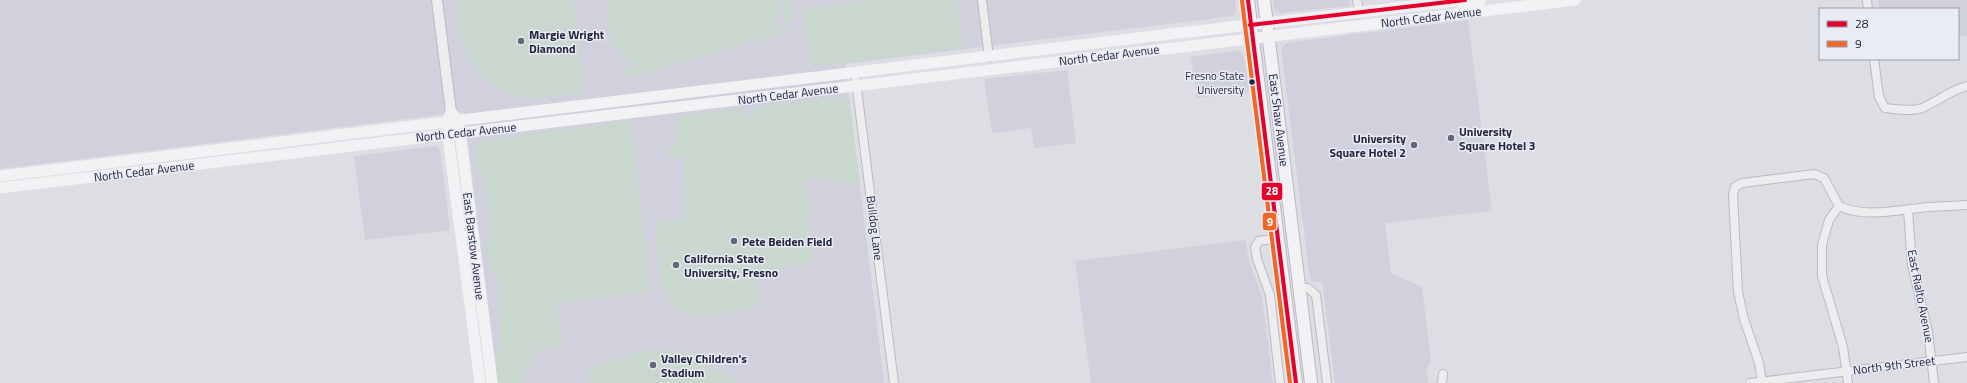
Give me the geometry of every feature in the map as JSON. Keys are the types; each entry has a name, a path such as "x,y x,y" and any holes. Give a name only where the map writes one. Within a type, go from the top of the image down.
{"main road":[{"name":"East Shaw Avenue","path":"1248,0 1296,383"},
{"name":"East Shaw Avenue","path":"1264,0 1311,383"},
{"name":"North Cedar Avenue","path":"458,121 1461,0"},
{"path":"1427,18 1435,10 1455,7 1461,0"},
{"path":"1460,13 1464,7 1478,4 1481,0"},
{"name":"North Cedar Avenue","path":"0,188 857,86 1096,56 1576,0"},
{"path":"1374,24 1376,19 1380,16 1402,13 1436,3"},
{"path":"1096,56 1101,50 1136,45 1162,35"},
{"path":"1062,61 1069,53 1083,50 1087,45"},
{"name":"East Barstow Avenue","path":"480,383 448,134 449,117 458,121 460,133 492,383"},
{"name":"North Cedar Avenue","path":"0,176 173,156 449,117"},
{"path":"81,179 83,174 87,172 142,165 173,156"},
{"path":"1285,302 1297,332 1303,383"}],"street":[{"name":"East Barstow Avenue","path":"437,0 449,117"},
{"path":"982,0 989,57"},
{"path":"1357,0 1359,12"},
{"path":"1874,60 1879,97 1885,108 1900,110 1921,108 1944,94 1967,86"},
{"name":"Bulldog Lane","path":"856,73 894,383"},
{"path":"1762,382 1759,363 1744,319 1738,292 1733,195 1735,187 1742,183 1814,174 1824,178 1839,206 1846,209 1869,212 1967,205"},
{"path":"1839,206 1828,220 1822,245 1822,276 1838,329 1848,383"},
{"name":"East Rialto Avenue","path":"1908,210 1912,265 1928,332 1934,383"},
{"path":"1278,238 1259,242 1255,247 1257,259 1270,295 1280,383"},
{"path":"1299,288 1308,288 1316,295 1327,383"},
{"name":"North 9th Street","path":"1750,383 1967,356"},
{"path":"1442,383 1443,374"}],"shaded area":[{"name":"California State University, Fresno","path":"0,0 1235,0 1236,12 1233,16 845,64 884,383 498,383 464,112 0,169"},
{"name":"Margie Wright Diamond","path":"455,0 572,0 575,9 583,93 531,98 506,92 495,86 476,68 469,57 460,33"},
{"path":"610,0 780,0 777,14 771,27 783,23 786,32 628,78 625,69 638,65 621,53 611,38 607,20"},
{"path":"782,0 792,0 794,20 783,22"},
{"path":"875,0 957,0 963,48 810,67 803,9"},
{"path":"1273,0 1349,0 1350,6 1280,13 1274,10"},
{"path":"1878,0 1967,0 1967,36 1959,37 1959,8 1879,8"},
{"path":"1468,20 1492,211 1385,223 1391,273 1422,287 1431,360 1427,368 1428,383 1335,383 1322,281 1312,282 1310,280 1281,49 1286,43"},
{"path":"1238,50 1244,55 1249,92 1197,98 1191,57"},
{"path":"1067,70 1076,143 1034,148 1031,128 992,133 984,79"},
{"name":"Pete Beiden Field","path":"846,97 849,100 860,183 833,183 824,177 803,180 807,188 812,214 808,215 813,261 754,274 760,305 722,314 702,316 686,313 674,305 666,294 661,281 657,220 685,220 684,157 662,156 676,143 679,117 744,108 747,116 755,115 755,107"},
{"path":"631,121 650,292 556,303 563,345 550,349 545,345 526,370 522,383 498,383 496,365 500,337 498,281 489,263 486,252 488,230 486,183 476,164 474,153 477,146 484,140"},
{"path":"436,146 440,149 450,230 365,240 354,156"},
{"path":"1246,240 1248,257 1262,297 1273,383 1091,383 1075,261"},
{"name":"Valley Children's Stadium","path":"661,349 662,352 678,351 709,354 709,368 727,374 739,383 587,383 591,380 587,368 632,356 633,352"}],"transit line":[{"name":"28","path":"1248,0 1296,383"},
{"name":"28","path":"1250,25 1465,0"},
{"name":"9","path":"1242,1 1290,383"}],"place":[{"name":"Margie Wright Diamond","path":"521,41"},
{"name":"Fresno State University","path":"1252,82"},
{"name":"University Square Hotel 3","path":"1451,138"},
{"name":"University Square Hotel 2","path":"1414,145"},
{"name":"Pete Beiden Field","path":"734,241"},
{"name":"California State University, Fresno","path":"676,265"},
{"name":"Valley Children's Stadium","path":"653,365"}]}
